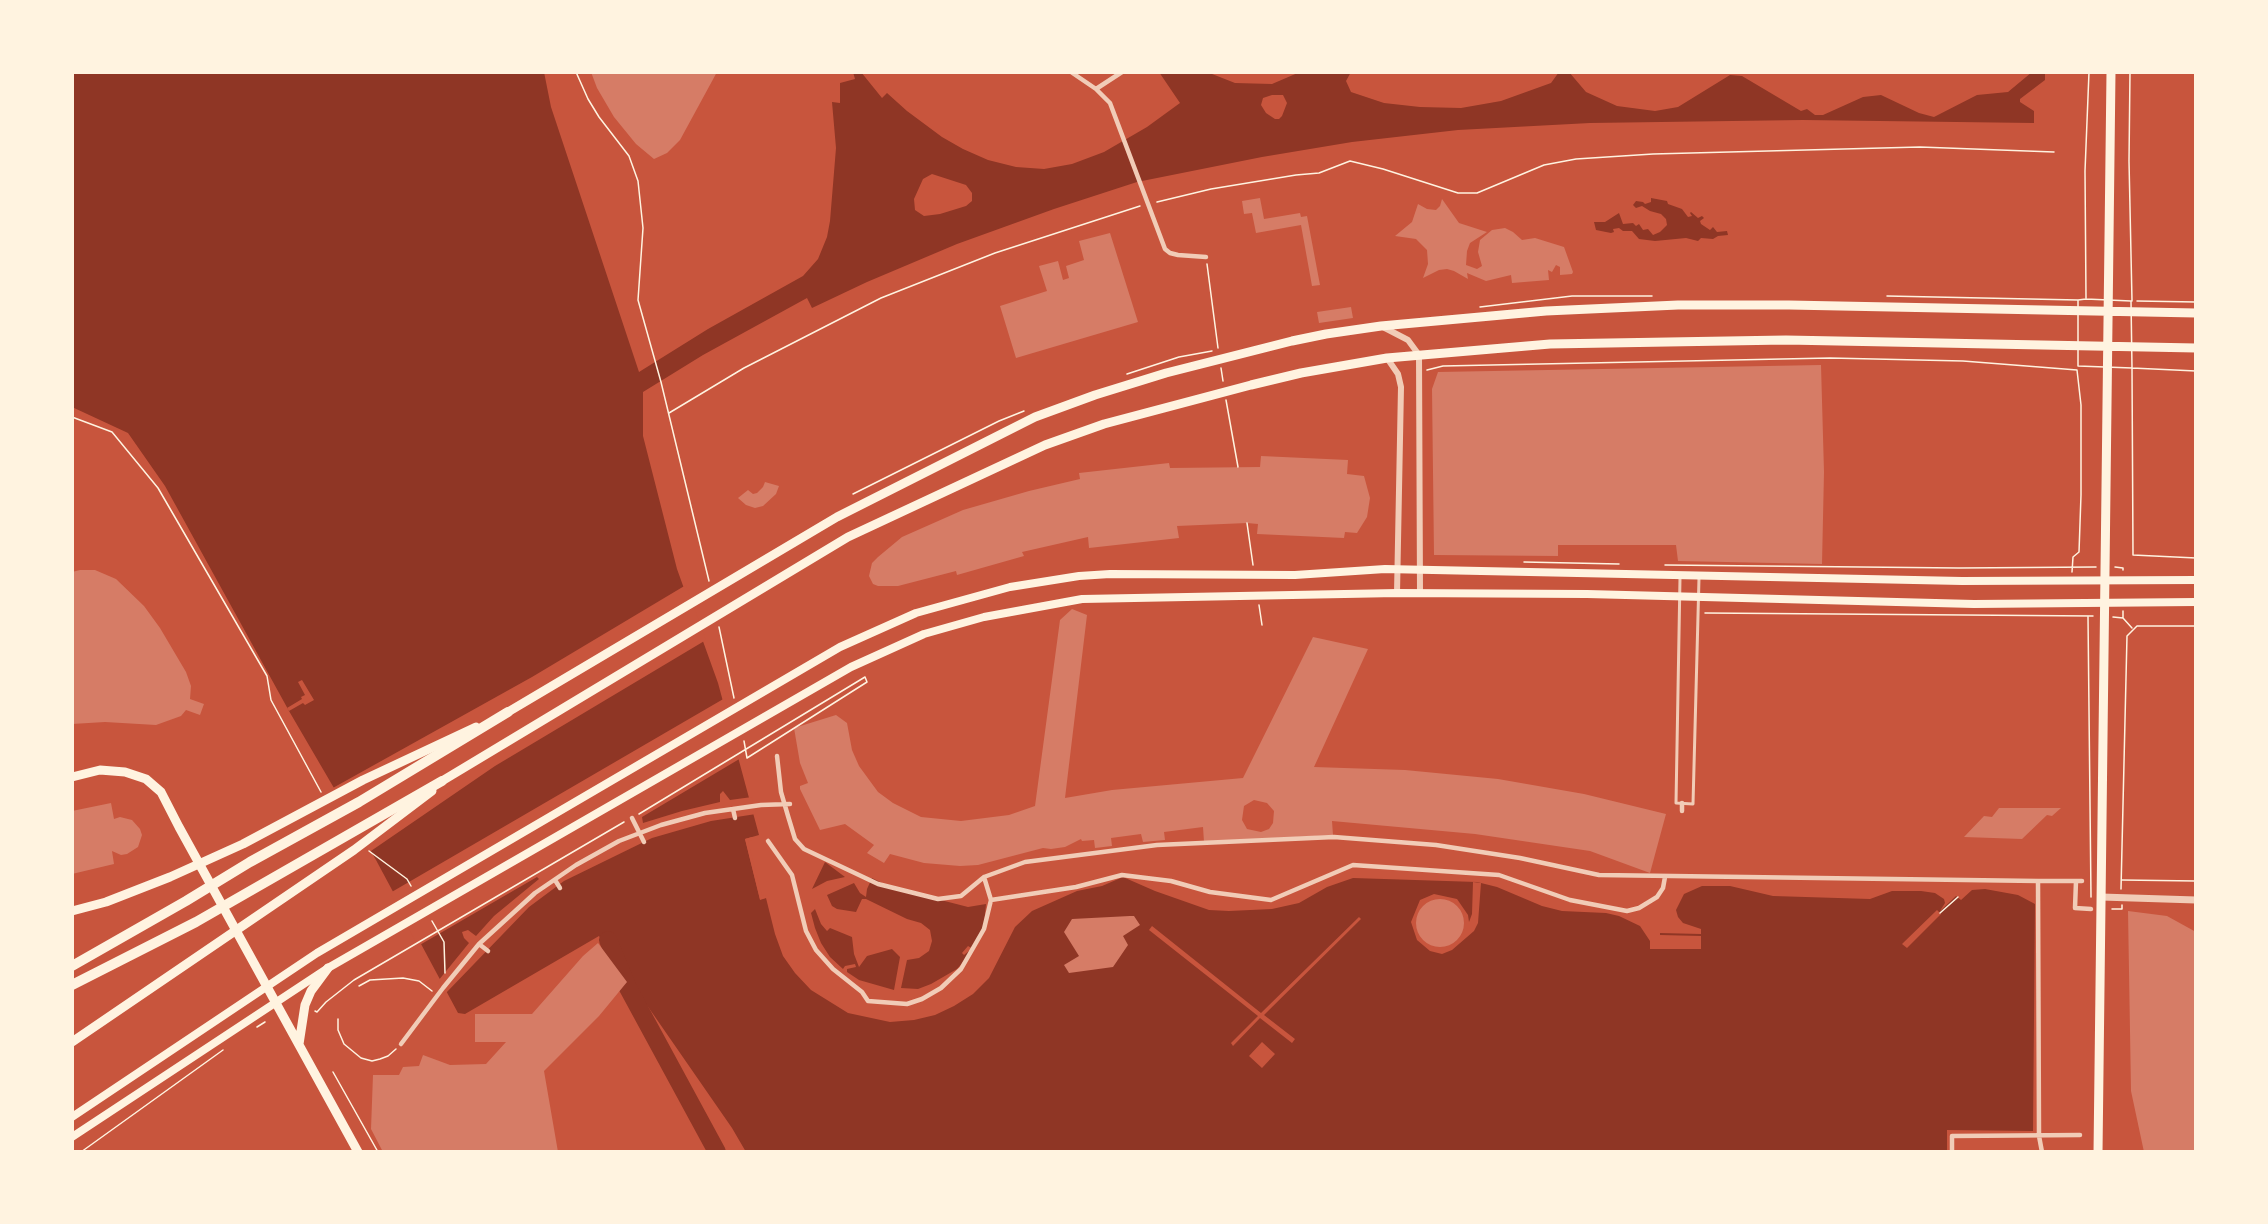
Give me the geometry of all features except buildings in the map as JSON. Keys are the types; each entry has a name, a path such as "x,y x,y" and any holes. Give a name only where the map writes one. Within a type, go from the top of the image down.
{"highway":[{"path":"72,966 250,862 359,802 508,712"},
{"path":"72,985 233,902 442,781"}],"main road":[{"path":"2098,1152 2111,72"},
{"path":"72,911 106,902 170,878 243,844 363,780 508,712 837,517 1035,417 1095,395 1166,374 1326,334 1381,326 1546,310 1789,304 2107,313 2196,313"},
{"path":"72,1042 354,850 442,781 848,537 1045,445 1104,424 1301,373 1387,358 1551,344 1680,340 1786,340 2196,348"},
{"path":"72,1117 318,953 840,647 929,609 1010,587 1079,576 1296,575 1397,569 1962,581 2196,580"},
{"path":"72,1137 328,968 851,667 935,630 1011,610 1082,599 1397,593 1587,594 1974,604 2196,602"},
{"path":"72,777 100,770 125,772 146,779 161,792 178,827 358,1152"},
{"path":"298,1044 305,1005 311,991 328,968"}],"street":[{"path":"1071,72 1096,88 1110,104 1166,249 1170,253 1206,257"},
{"path":"1096,88 1122,72"},
{"path":"1381,326 1408,340 1419,355 1420,594"},
{"path":"1387,358 1398,374 1401,387 1397,593"},
{"path":"777,756 782,792 795,839 804,849 878,884 938,899 961,896 984,877 1025,862 1157,845 1334,837 1436,845 1521,858 1599,875 2079,881 2075,908 2091,909"},
{"path":"1682,803 1682,811"},
{"path":"401,1044 479,944 535,893 618,841 705,813 761,805 790,804"},
{"path":"733,809 735,818"},
{"path":"632,818 644,842"},
{"path":"768,841 792,875 806,932 816,951 833,969 862,992 868,1001 907,1004 922,999 941,988 961,969 984,929 990,900 984,877"},
{"path":"990,900 1076,887 1122,875 1171,881 1210,892 1271,900 1353,865 1499,875 1570,900 1627,911 1639,908 1657,897 1663,888 1665,877"},
{"path":"555,880 561,888"},
{"path":"2038,881 2039,1136 2042,1152"},
{"path":"2101,897 2196,900"},
{"path":"479,944 488,951"},
{"path":"1952,1152 1952,1136 2080,1135"}],"lane":[{"path":"1680,576 1676,803 1693,804 1700,577"}],"path":[{"path":"576,72 599,117 629,156 638,181 642,228 638,300 661,382 709,580"},
{"path":"2086,299 2085,171 2090,72"},
{"path":"2130,72 2131,301 2196,302"},
{"path":"1150,203 1211,189 1319,173 1350,161 1383,168 1458,193 1477,193 1544,165 1576,159 1653,154 1920,147 2054,152"},
{"path":"668,414 744,368 880,298 995,253 1140,206"},
{"path":"1209,272 1216,339"},
{"path":"1426,370 1443,366 1830,358 1963,361 2078,370 2081,405 2081,495 2079,552 2073,556 2072,579"},
{"path":"2196,371 2132,368 2133,555 2196,558"},
{"path":"1225,392 1238,467"},
{"path":"72,417 112,432 158,488 267,676 271,700 304,763"},
{"path":"1665,565 2104,567 2123,568 2123,579"},
{"path":"2072,603 2074,615"},
{"path":"1698,613 2088,616"},
{"path":"2123,618 2134,629"},
{"path":"718,624 735,702"},
{"path":"2196,626 2137,626 2127,636 2121,881 2196,881"},
{"path":"317,1012 354,980 632,818 865,677 867,682 747,758 742,735"},
{"path":"1940,913 1958,897"},
{"path":"358,986 370,980 403,978 419,981 437,995"},
{"path":"338,1019 338,1030 344,1044 362,1058 372,1061 380,1059 388,1056 401,1044"},
{"path":"250,1030 264,1024"},
{"path":"81,1152 225,1048"},
{"path":"333,1072 378,1152"}],"shaded area":[{"path":"72,72 544,72 551,107 639,372 708,329 803,276 818,259 827,237 830,221 836,148 832,102 840,103 840,83 855,79 853,72 861,72 882,98 887,93 942,137 963,149 988,160 1016,167 1044,169 1072,164 1104,152 1147,127 1180,103 1159,72 1207,72 1235,83 1272,84 1300,72 1351,72 1346,81 1351,92 1384,103 1461,108 1501,101 1551,83 1559,72 1569,72 1586,92 1617,106 1655,111 1678,107 1730,75 1742,76 1801,111 1807,109 1815,115 1823,115 1863,97 1881,95 1919,113 1934,117 1977,95 2008,92 2032,72 2045,72 2045,80 2020,99 2020,102 2034,111 2034,123 1803,120 1590,123 1458,130 1352,142 1137,182 957,244 812,308 807,298 703,355 643,392 643,436 677,569 718,683 759,835 745,839 760,899 766,898 783,956 795,973 811,990 848,1013 890,1022 935,1015 954,1006 973,994 989,978 1015,927 1032,911 1077,891 1102,886 1123,877 1209,910 1229,911 1272,909 1299,903 1327,887 1353,878 1477,882 1562,911 1606,913 1619,916 1640,926 1650,941 1660,941 1660,933 1701,934 1701,929 1683,923 1676,910 1684,894 1702,886 1730,886 1773,896 1870,899 1892,891 1921,891 1935,893 1944,899 1945,903 1940,911 1956,896 1961,900 1972,890 1985,889 2018,895 2035,904 2033,1131 1947,1130 1947,1152 746,1152 732,1128 599,936 465,1014 458,1013 376,860 289,711 165,486 128,433 72,407","holes":["1283,95 1287,103 1279,119 1266,113 1261,105 1263,98","932,174 966,185 972,193 972,201 966,206 940,214 924,216 915,210 914,199 923,179"]},
{"path":"1651,198 1667,201 1668,204 1682,209 1688,217 1692,216 1691,212 1698,218 1702,216 1704,218 1700,221 1701,224 1710,230 1713,227 1717,232 1727,231 1728,235 1713,239 1701,238 1698,241 1686,238 1655,241 1639,239 1632,231 1623,231 1619,228 1613,229 1614,232 1611,233 1596,230 1594,222 1605,222 1619,213 1623,224 1633,223 1636,226 1639,224 1643,230 1648,229 1653,235 1660,232 1667,225 1666,219 1661,214 1642,206 1636,208 1633,205 1636,201 1645,204 1651,202"},
{"path":"825,862 845,877 827,881 812,889"},
{"path":"872,878 890,887 968,907 986,904 984,924 973,949 968,946 962,953 964,955 969,951 971,953 957,969 918,989 901,988 907,960 919,958 929,951 932,941 930,930 921,923 907,919 866,899 862,899 856,912 837,909 832,906 827,895 854,883 860,893 866,897"},
{"path":"815,909 821,924 827,931 830,928 852,937 854,954 859,967 867,956 892,949 900,957 894,990 859,980 847,972 847,969 856,967 855,964 845,966 843,969 830,957 815,928 811,913"}],"pier":[{"path":"686,585 706,640 495,766 368,853 331,789 532,677"},
{"path":"302,680 314,700 289,711 287,708 305,695 298,682"},
{"path":"725,698 741,758 642,817 643,823 720,802 720,794 723,791 730,800 752,797 756,814 711,821 652,838 564,881 529,907 445,994 438,981 469,943 462,932 468,930 476,936 494,916 539,879 537,877 418,946 390,893"},
{"path":"752,837 752,840 748,841 762,896 766,895 766,898 760,900 745,839"},
{"path":"1473,882 1481,883 1478,923 1474,931 1452,950 1442,954 1430,951 1417,940 1411,922 1420,900 1434,894 1457,899 1468,915 1469,922 1472,914"},
{"path":"1937,910 1941,914 1907,948 1902,944"},
{"path":"1359,917 1361,919 1264,1015 1295,1039 1292,1043 1260,1018 1233,1046 1231,1043 1258,1016 1149,930 1152,926 1261,1013"},
{"path":"1660,935 1701,936 1701,949 1650,949 1650,941 1660,941"},
{"path":"1262,1042 1275,1054 1262,1068 1249,1056"}],"waterway":[{"path":"608,940 628,988 717,1152"}]}
